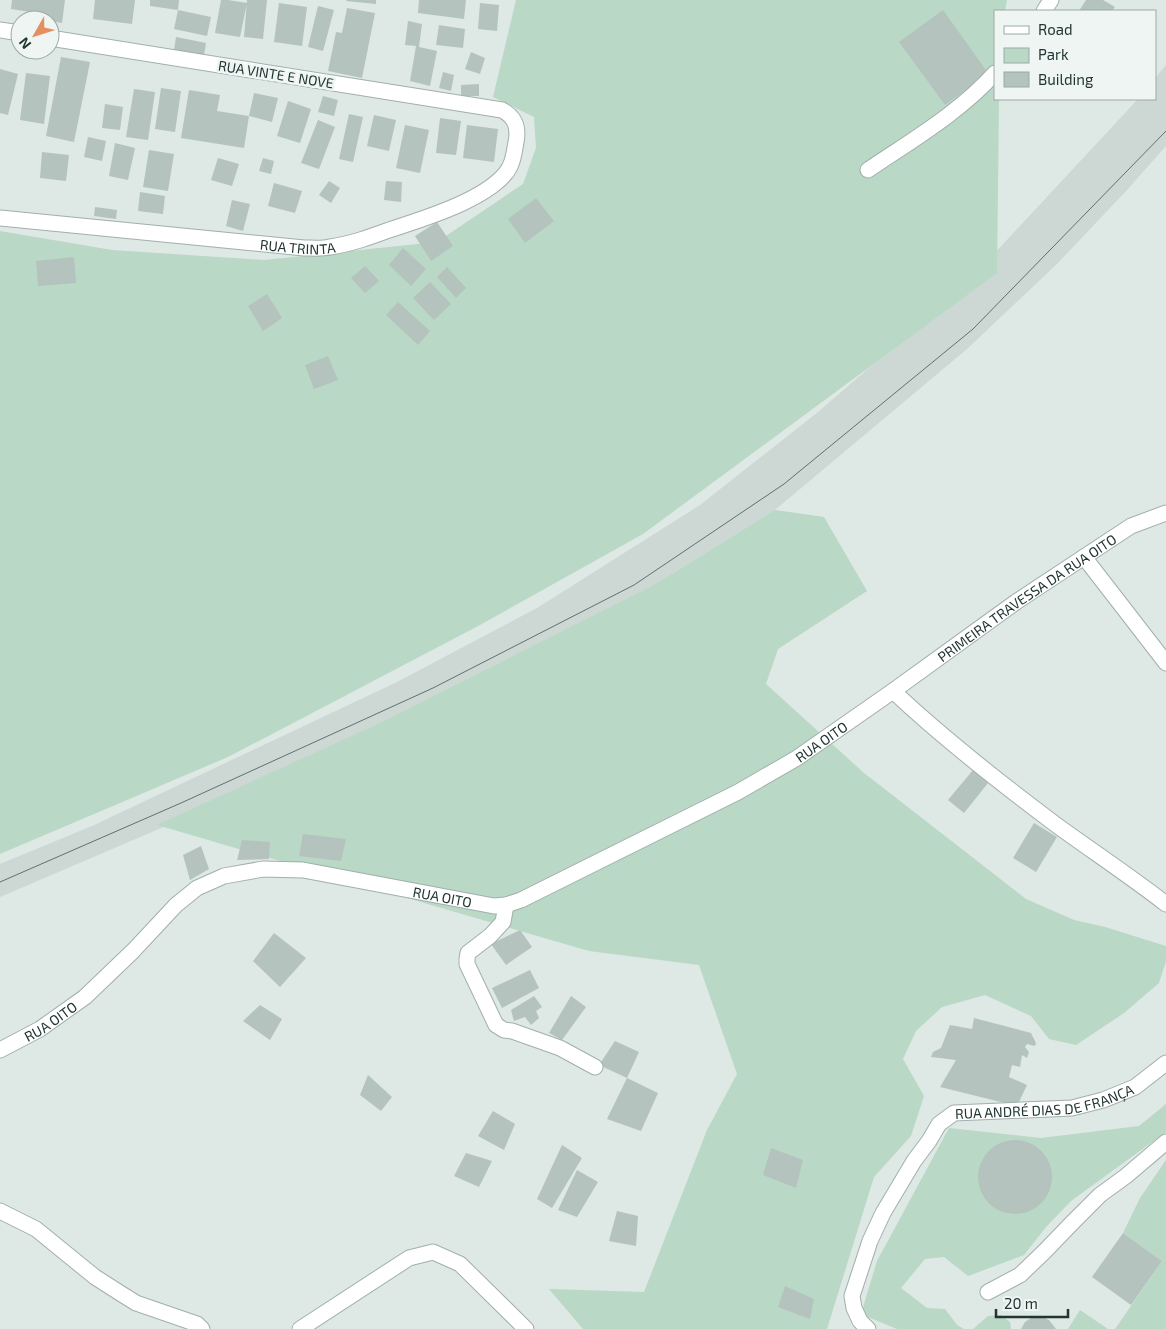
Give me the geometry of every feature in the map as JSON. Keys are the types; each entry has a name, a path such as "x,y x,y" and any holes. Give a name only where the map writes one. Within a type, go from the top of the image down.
{"street":[{"name":"RUA VINTE E NOVE","path":"60,40 502,110"},
{"path":"868,170 949,115 994,74"},
{"name":"RUA TRINTA","path":"0,218 304,248 329,247 362,239 429,217 470,199 494,185 506,173 512,163 518,133 510,115 502,110"},
{"name":"PRIMEIRA TRAVESSA DA RUA OITO","path":"893,691 1016,602 1130,526 1166,513"},
{"path":"1084,557 1166,663"},
{"path":"893,691 949,741 1040,812 1166,904"},
{"name":"RUA OITO","path":"0,1050 40,1029 85,997 133,951 176,905 197,888 224,876 263,869 303,870 494,906 506,905 521,900 738,792 797,758 893,691"},
{"path":"506,905 503,922 490,936 468,953 466,959 496,1024 504,1030 560,1048 595,1067"},
{"name":"RUA ANDRÉ DIAS DE FRANÇA","path":"868,1329 860,1321 854,1308 852,1296 870,1241 882,1213 914,1160 939,1124 954,1113 1072,1108 1103,1100 1135,1087 1166,1063"},
{"path":"988,1292 1020,1275 1100,1195 1166,1142"},
{"path":"0,1211 36,1229 95,1277 136,1303 197,1324 202,1329"},
{"path":"300,1329 409,1258 433,1252 460,1264 526,1329"}],"shaded area":[{"path":"1166,65 1166,146 1058,263 967,349 775,510 652,586 379,735 0,897 0,864 92,826 397,682 537,608 700,505 818,412 965,285 1137,100 1156,100 1156,77"}],"green space":[{"path":"516,0 1007,0 1005,10 994,10 994,100 999,100 997,273 643,534 480,625 228,757 0,854 0,231 112,250 264,260 437,242 523,184 536,148 534,117 493,97"},
{"path":"775,510 824,517 867,591 778,649 766,684 864,773 1026,899 1074,920 1105,927 1166,946 1166,961 1159,983 1124,1013 1076,1045 1049,1039 1031,1016 985,995 942,1007 916,1031 903,1059 924,1096 911,1136 874,1177 827,1329 583,1329 549,1289 644,1292 707,1130 737,1074 699,965 589,951 157,825 382,722 652,586"},
{"path":"1166,1104 1166,1132 1071,1201 1046,1227 1024,1255 968,1276 944,1257 925,1259 901,1288 927,1308 945,1309 957,1325 964,1329 897,1329 861,1314 877,1261 949,1128 1041,1138 1139,1126"},
{"path":"1166,1160 1166,1329 1115,1329 1162,1261 1123,1233 1140,1198"},
{"path":"1080,1310 1108,1329 1068,1329"},
{"path":"1001,1315 1010,1322 1011,1329 973,1329 988,1316"}],"building":[{"path":"12,0 65,0 62,23 60,23 60,10 11,9"},
{"path":"95,0 135,0 132,24 93,19"},
{"path":"150,0 179,0 178,10 150,6"},
{"path":"221,0 247,3 240,37 215,33"},
{"path":"247,0 267,0 263,39 244,37"},
{"path":"376,0 376,4 346,1"},
{"path":"419,0 466,0 464,19 418,13"},
{"path":"1086,0 1103,0 1115,7 1113,10 1080,10"},
{"path":"279,3 307,7 302,46 274,42"},
{"path":"480,3 499,5 497,31 478,29"},
{"path":"318,6 334,10 323,51 308,47"},
{"path":"347,8 375,13 362,78 328,71 336,32 342,33"},
{"path":"178,10 211,17 207,36 174,29"},
{"path":"943,10 988,73 945,105 899,42"},
{"path":"408,21 422,24 419,47 437,51 430,86 410,81 416,46 405,45"},
{"path":"439,25 465,29 463,48 436,45"},
{"path":"176,37 206,43 204,55 174,50"},
{"path":"471,52 485,58 480,74 465,69"},
{"path":"61,57 90,62 74,142 46,136"},
{"path":"0,69 18,74 8,115 0,113"},
{"path":"443,72 454,75 451,91 439,88"},
{"path":"26,73 50,76 44,124 20,120"},
{"path":"479,84 479,96 461,96 461,85"},
{"path":"161,88 181,91 175,132 155,129"},
{"path":"134,89 155,92 148,140 126,137"},
{"path":"189,90 220,95 217,111 249,116 244,148 181,138"},
{"path":"254,93 278,98 272,122 249,116"},
{"path":"323,96 338,100 334,116 318,112"},
{"path":"288,101 311,109 300,143 277,136"},
{"path":"105,104 123,107 120,130 102,128"},
{"path":"349,114 363,117 353,162 339,159"},
{"path":"374,115 396,120 389,151 367,146"},
{"path":"440,118 461,121 456,155 436,153"},
{"path":"318,120 335,127 319,169 301,163"},
{"path":"405,125 429,130 420,173 396,168"},
{"path":"467,125 498,129 494,162 463,158"},
{"path":"88,137 106,141 102,161 84,157"},
{"path":"115,143 135,148 128,180 109,176"},
{"path":"149,150 174,154 168,191 143,187"},
{"path":"42,152 69,155 66,181 40,178"},
{"path":"218,158 239,164 232,186 211,180"},
{"path":"263,158 274,161 271,174 259,171"},
{"path":"329,181 340,188 331,203 319,195"},
{"path":"386,181 402,182 401,202 384,200"},
{"path":"274,183 302,191 295,213 268,206"},
{"path":"140,192 165,196 163,214 138,211"},
{"path":"536,198 554,221 525,243 508,219"},
{"path":"232,200 250,204 243,231 226,226"},
{"path":"95,207 117,210 116,219 94,216"},
{"path":"437,222 453,246 431,261 415,236"},
{"path":"403,248 426,269 411,286 389,265"},
{"path":"74,257 76,283 38,286 36,261"},
{"path":"365,266 379,281 365,293 351,278"},
{"path":"447,267 466,288 456,298 437,277"},
{"path":"430,282 451,304 434,320 413,298"},
{"path":"267,294 282,318 263,331 248,306"},
{"path":"398,302 430,331 418,345 386,315"},
{"path":"328,356 338,380 314,389 305,365"},
{"path":"973,770 988,783 964,813 948,800"},
{"path":"1034,823 1057,837 1036,872 1013,858"},
{"path":"303,834 346,839 341,861 299,856"},
{"path":"242,840 270,842 269,859 237,860"},
{"path":"201,846 209,869 190,880 183,855"},
{"path":"520,930 532,947 506,965 491,944"},
{"path":"274,933 306,958 280,987 253,961"},
{"path":"530,970 539,988 502,1008 492,988"},
{"path":"534,996 542,1007 536,1011 539,1018 531,1025 525,1017 514,1021 511,1010"},
{"path":"571,996 586,1007 562,1040 549,1033"},
{"path":"260,1005 282,1019 270,1040 243,1021"},
{"path":"974,1018 1031,1033 1036,1043 1035,1046 1027,1044 1025,1047 1029,1052 1027,1058 1022,1055 1020,1067 1012,1065 1009,1077 1027,1085 1017,1106 940,1087 956,1060 931,1057 933,1052 941,1048 950,1025 972,1029"},
{"path":"615,1041 639,1052 627,1078 599,1065"},
{"path":"368,1075 392,1097 381,1111 360,1095"},
{"path":"627,1078 658,1093 641,1131 607,1119"},
{"path":"493,1111 515,1124 504,1150 478,1136"},
{"path":"1015,1140 1036,1146 1046,1156 1052,1177 1046,1198 1036,1208 1015,1214 994,1208 984,1198 978,1177 984,1156 994,1146"},
{"path":"562,1145 582,1158 552,1208 537,1199"},
{"path":"771,1148 803,1160 796,1188 763,1175"},
{"path":"466,1153 492,1161 479,1187 454,1176"},
{"path":"577,1170 598,1182 577,1217 558,1210"},
{"path":"617,1211 638,1216 636,1246 609,1241"},
{"path":"1123,1233 1162,1261 1131,1305 1092,1277"},
{"path":"785,1286 814,1299 810,1319 778,1307"},
{"path":"1037,1317 1049,1320 1056,1329 1021,1329 1025,1322"}],"tram line":[{"path":"0,882 181,803 433,688 634,585 784,484 973,329 1166,131"}]}
